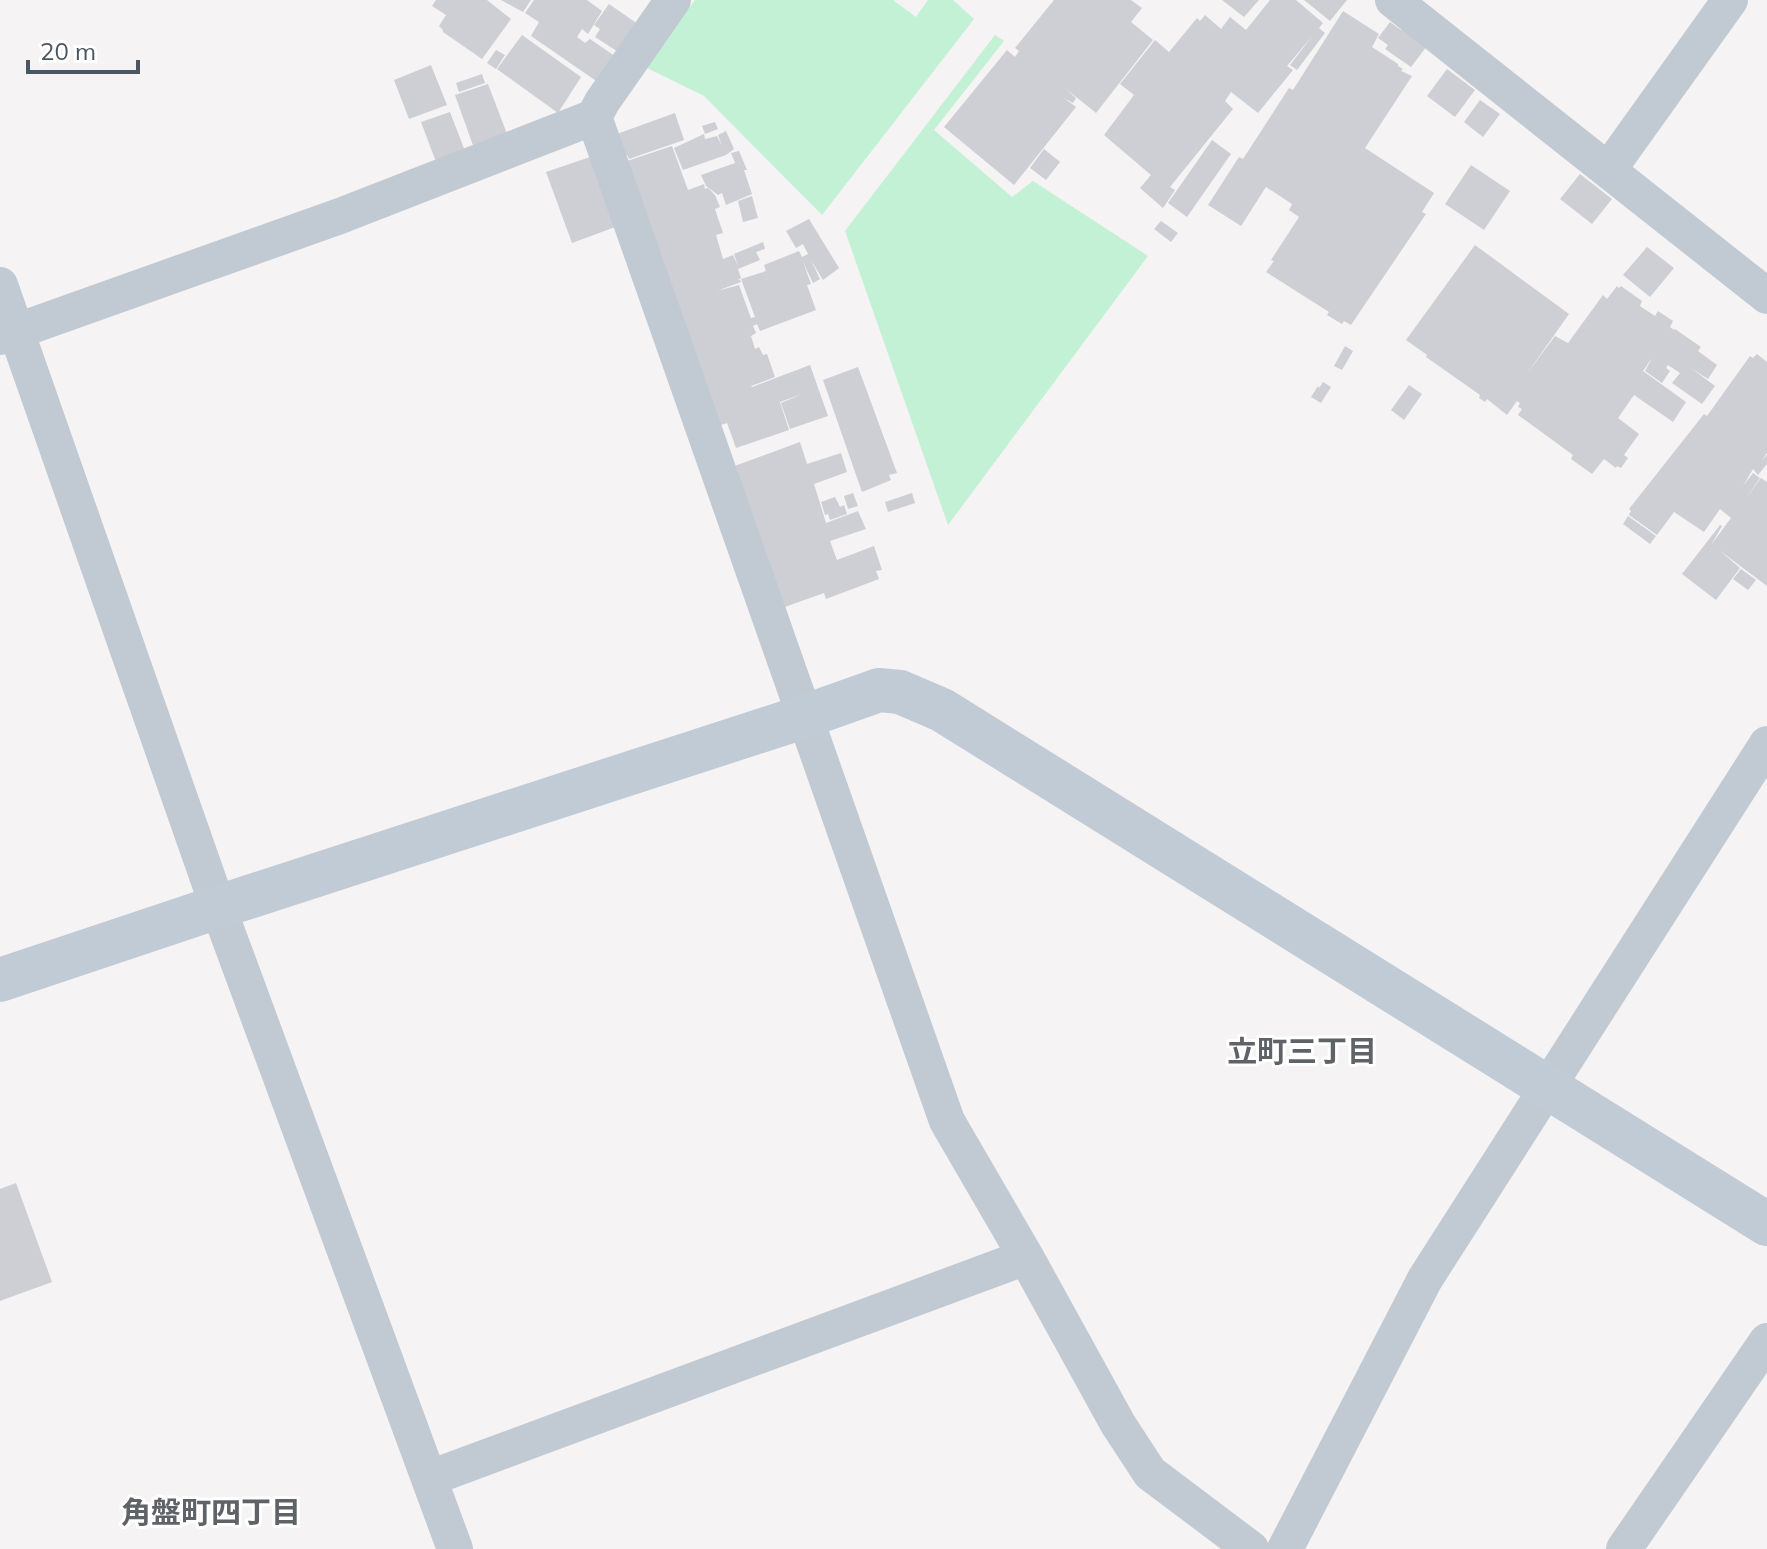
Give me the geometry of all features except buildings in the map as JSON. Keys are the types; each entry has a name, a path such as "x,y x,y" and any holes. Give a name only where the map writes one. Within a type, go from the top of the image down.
{"street":[{"path":"8,334 340,216 594,117 673,0"},
{"path":"1393,0 1767,296"},
{"path":"1609,169 1730,0"},
{"path":"594,117 947,1121 1118,1424 1150,1473 1251,1549"},
{"path":"0,285 8,334 455,1549"},
{"path":"0,980 879,690 900,692 942,710 1767,1224"},
{"path":"1285,1549 1425,1279 1767,744"},
{"path":"430,1478 1026,1257"},
{"path":"1624,1549 1767,1341"}],"green space":[{"path":"695,0 893,0 916,17 928,0 953,0 974,19 822,215 704,96 645,67"},
{"path":"995,35 1004,41 934,130 1012,197 1033,181 1148,256 948,525 845,231"}],"district":[{"name":"立町三丁目","path":"1302,1051"},
{"name":"角盤町四丁目","path":"211,1512"}]}
